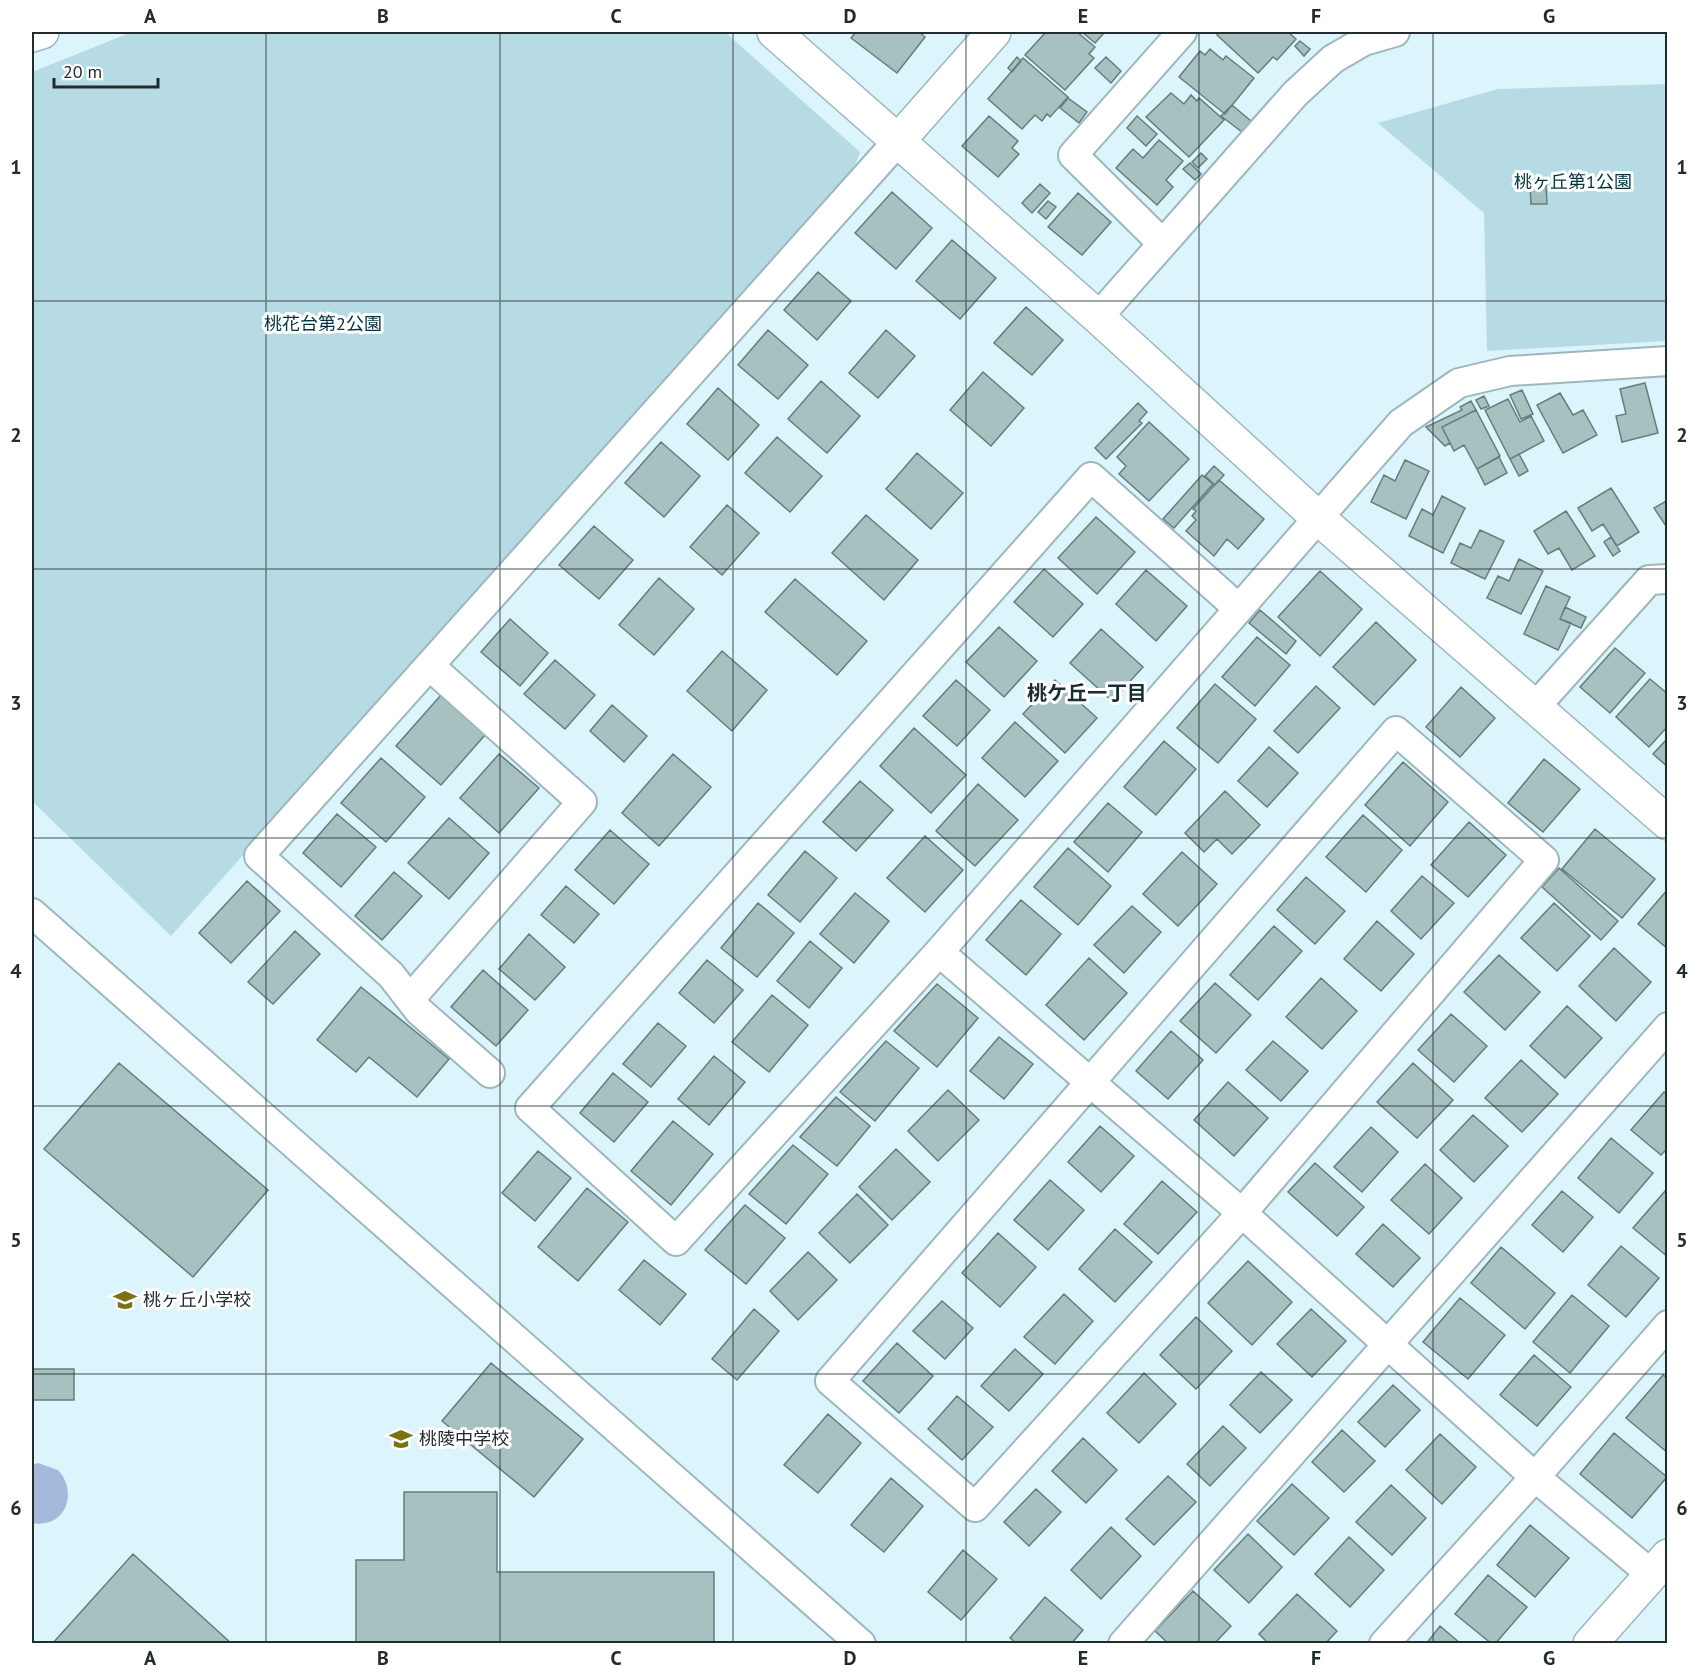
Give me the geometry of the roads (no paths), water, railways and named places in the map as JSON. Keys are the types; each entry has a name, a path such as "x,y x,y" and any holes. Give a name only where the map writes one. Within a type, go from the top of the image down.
{"street":[{"path":"32,35 42,32"},
{"path":"774,32 1098,317 1317,517 1668,823"},
{"path":"490,1073 419,1011 391,975 259,856 431,666 994,32"},
{"path":"1161,243 1072,155 1182,32"},
{"path":"1098,317 1161,243 1296,94 1333,59 1364,40 1395,32"},
{"path":"1238,608 1090,477 530,1108 676,1241 939,952 1401,423 1459,383 1510,371 1668,361"},
{"path":"1536,706 1649,580 1668,579"},
{"path":"410,999 582,802 431,666"},
{"path":"1396,731 1544,860 1242,1213 975,1507 830,1381 1089,1083 1396,731"},
{"path":"32,914 861,1644"},
{"path":"939,952 1242,1213 1536,1477 1662,1573 1590,1644"},
{"path":"1123,1644 1386,1343 1668,1027"},
{"path":"1384,1644 1536,1477 1668,1325"}],"place":[{"name":"桃ヶ丘小学校","path":"125,1300"},
{"name":"桃陵中学校","path":"401,1439"}],"district":[{"name":"桃ケ丘一丁目","path":"1087,693"}],"park label":[{"name":"桃ヶ丘第1公園","path":"1573,182"},
{"name":"桃花台第2公園","path":"323,324"}]}
